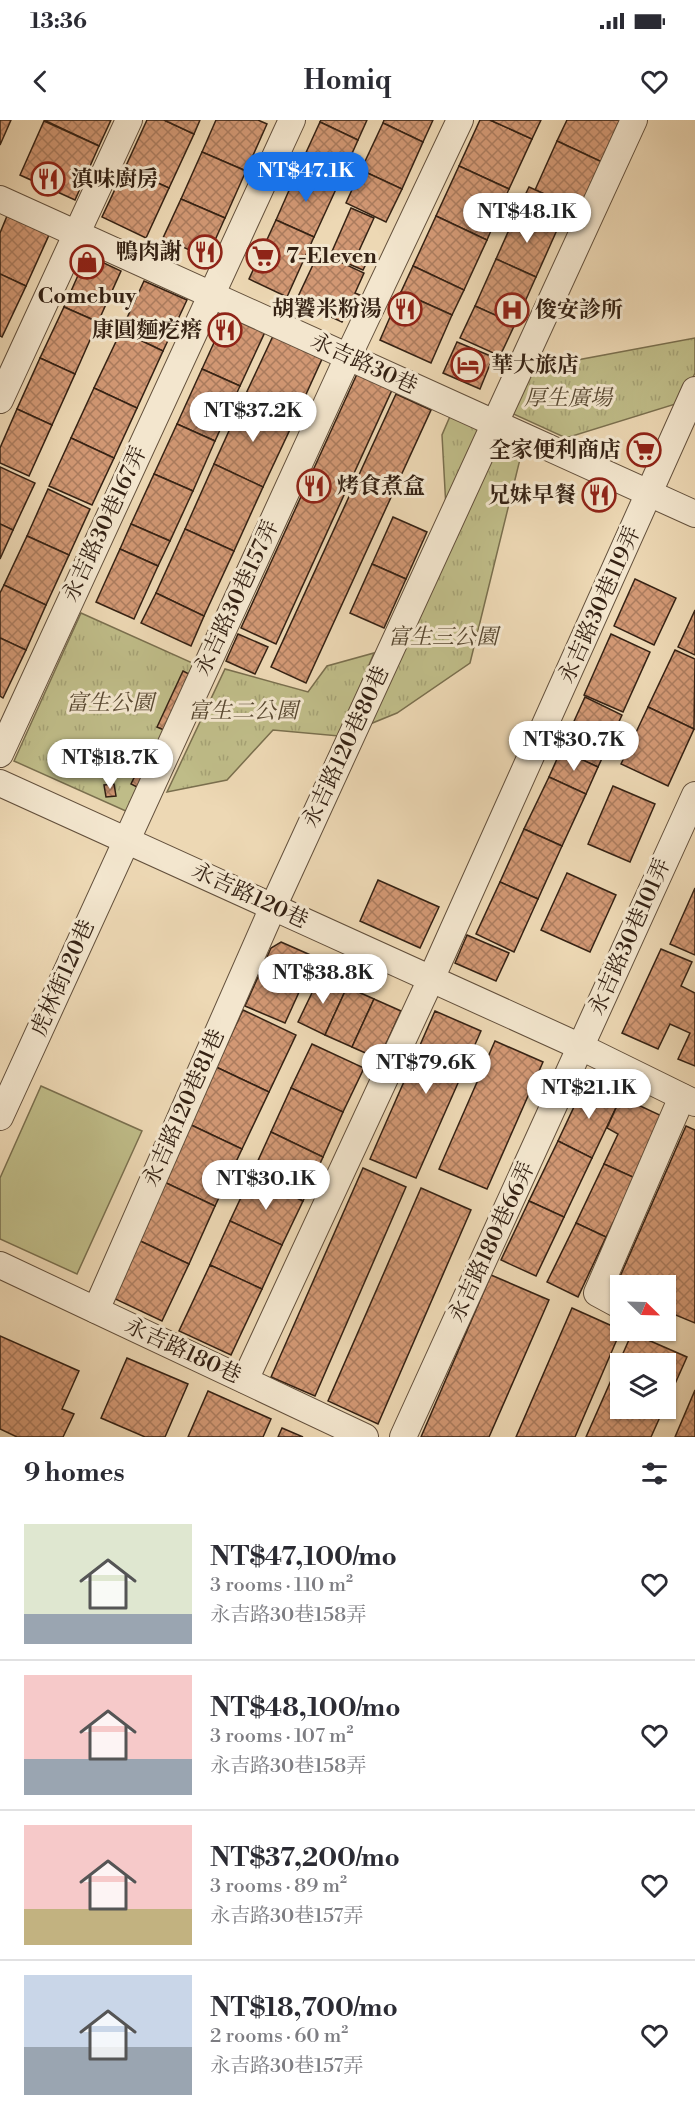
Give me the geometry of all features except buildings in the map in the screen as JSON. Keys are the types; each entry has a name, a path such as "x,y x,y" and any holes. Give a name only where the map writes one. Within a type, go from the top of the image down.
{"street":[{"path":"0,400 129,120"},
{"name":"永吉路30巷167弄","path":"0,754 292,120"},
{"name":"永吉路30巷157弄","path":"126,840 459,120"},
{"name":"永吉路120巷80巷","path":"273,907 634,120"},
{"name":"永吉路30巷","path":"0,199 695,514"},
{"name":"永吉路30巷119弄","path":"245,1380 431,979 695,390"},
{"name":"永吉路120巷","path":"0,783 581,1047 689,1100"},
{"name":"永吉路30巷101弄","path":"581,1047 695,795"},
{"name":"虎林街120巷","path":"0,1117 126,840"},
{"name":"永吉路120巷81巷","path":"96,1310 273,907"},
{"name":"永吉路180巷66弄","path":"403,1437 581,1047"},
{"path":"610,1300 597,1293 689,1100"},
{"name":"永吉路180巷","path":"0,1265 365,1437"}],"green space":[{"name":"厚生廣場","path":"695,338 695,373 682,402 566,438 509,412 529,369"},
{"path":"451,414 482,427 446,508 442,435"},
{"name":"富生三公園","path":"497,435 523,447 470,663 397,713 370,724"},
{"name":"富生公園","path":"81,613 197,665 128,812 14,761"},
{"name":"富生二公園","path":"374,653 339,736 273,730 227,780 167,792 225,669 308,692 327,666"},
{"path":"41,1086 142,1131 77,1274 0,1239 0,1178"}],"place":[{"name":"滇味廚房","path":"48,179"},
{"name":"鴨肉謝","path":"205,252"},
{"name":"7-Eleven","path":"263,256"},
{"name":"Comebuy","path":"87,262"},
{"name":"胡饕米粉湯","path":"405,309"},
{"name":"俊安診所","path":"512,310"},
{"name":"康圓麵疙瘩","path":"225,330"},
{"name":"華大旅店","path":"468,365"},
{"name":"全家便利商店","path":"644,450"},
{"name":"烤食煮盒","path":"314,486"},
{"name":"兄妹早餐","path":"599,495"}]}
